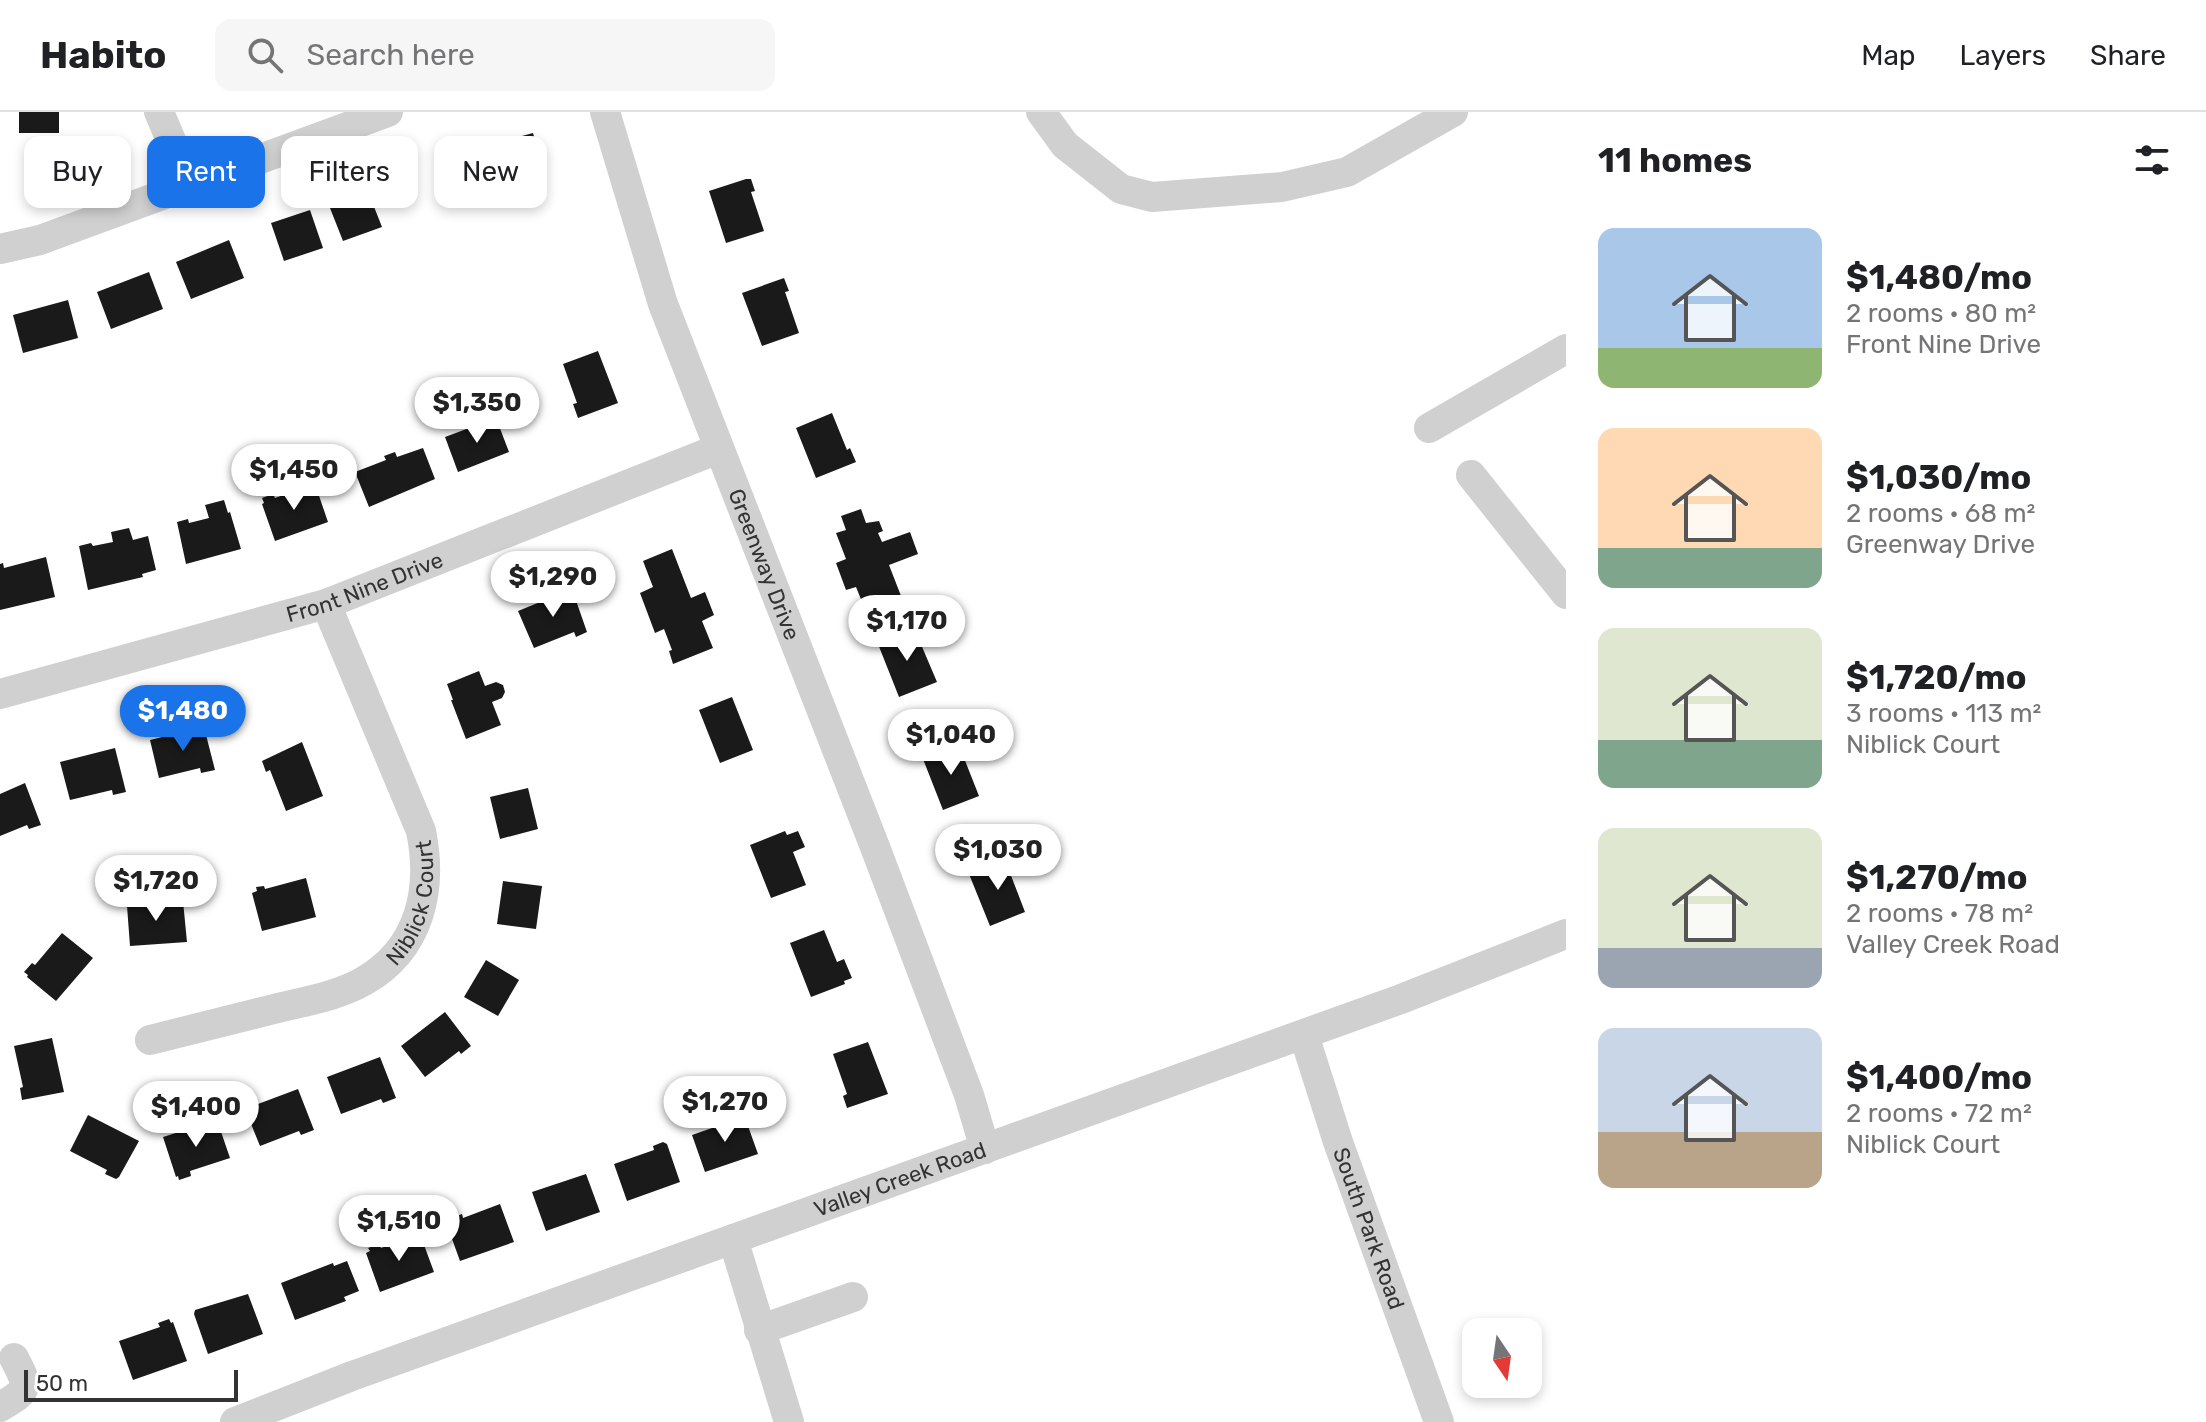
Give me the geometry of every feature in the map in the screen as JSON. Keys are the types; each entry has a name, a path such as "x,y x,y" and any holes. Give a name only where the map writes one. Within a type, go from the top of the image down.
{"street":[{"path":"159,112 169,136"},
{"path":"265,157 388,112"},
{"name":"Greenway Drive","path":"605,112 663,304 969,1095 985,1149"},
{"path":"1041,112 1065,145 1121,189 1152,197 1282,187 1347,172 1453,112"},
{"path":"0,249 40,240 147,201"},
{"path":"1429,428 1566,349"},
{"name":"Front Nine Drive","path":"0,694 326,604 718,449"},
{"path":"1471,475 1566,594"},
{"name":"Niblick Court","path":"150,1040 331,995 364,981 390,962 421,913 427,860 421,831 326,604"},
{"name":"Valley Creek Road","path":"235,1422 352,1376 1304,1035 1566,934"},
{"name":"South Park Road","path":"1304,1035 1338,1142 1439,1422"},
{"path":"733,1239 789,1422"},
{"path":"759,1330 853,1297"},
{"path":"0,1407 20,1396 25,1389 26,1380 14,1358"}],"building":[{"path":"19,112 59,112 59,133 19,133"},
{"path":"751,179 755,191 751,192 764,231 726,243 709,191"},
{"path":"330,208 374,208 382,227 343,241"},
{"path":"310,210 323,248 284,261 271,223"},
{"path":"229,240 244,278 191,299 176,262"},
{"path":"149,272 163,309 111,329 97,292"},
{"path":"784,278 789,291 785,292 799,333 762,346 742,293"},
{"path":"68,300 78,338 23,353 13,315"},
{"path":"598,351 618,403 578,418 573,404 577,403 563,364"},
{"path":"832,413 847,450 850,448 856,462 816,478 796,428"},
{"path":"496,418 509,452 458,472 445,437"},
{"path":"423,448 435,479 369,507 355,472 386,460 384,456 395,452 397,457"},
{"path":"315,484 328,522 275,541 262,498 273,494 275,498"},
{"path":"224,500 241,549 186,564 177,522 188,519 189,523 209,518 205,505"},
{"path":"861,509 866,523 879,521 883,531 878,533 882,542 910,532 918,554 889,565 903,601 867,614 856,587 846,590 836,563 846,559 836,533 846,530 841,516"},
{"path":"129,528 133,540 148,536 156,570 142,574 143,577 88,590 79,546 113,542 111,532"},
{"path":"672,549 691,598 705,592 714,615 702,621 713,648 673,664 669,651 672,650 664,629 655,633 640,593 653,587 643,561"},
{"path":"46,557 55,597 0,610 0,564 3,563 4,568"},
{"path":"572,589 587,632 576,637 574,632 534,648 518,611"},
{"path":"914,629 916,632 920,630 924,641 920,642 937,682 899,697 878,644"},
{"path":"479,671 485,686 496,682 503,685 505,692 502,698 492,702 501,725 466,739 447,684"},
{"path":"732,697 753,750 720,763 699,710"},
{"path":"204,727 215,770 201,773 200,768 159,778 150,740"},
{"path":"302,742 323,796 286,811 270,770 266,772 262,761"},
{"path":"962,743 968,757 964,758 979,796 943,810 923,759"},
{"path":"115,748 126,792 113,795 112,790 70,800 60,762"},
{"path":"25,783 41,825 29,829 27,825 0,836 0,794"},
{"path":"528,788 538,829 500,839 490,797"},
{"path":"785,831 787,835 798,831 805,847 793,852 806,885 771,898 750,845"},
{"path":"1009,858 1014,871 1010,873 1025,912 990,926 969,874"},
{"path":"306,878 316,917 262,931 252,893 257,891 256,887 264,886 265,889"},
{"path":"503,881 542,886 536,929 497,924"},
{"path":"142,901 142,904 183,901 187,942 130,946 127,906 129,902"},
{"path":"824,930 837,962 844,959 852,978 844,981 845,984 811,997 790,943"},
{"path":"62,933 93,958 56,1001 24,972 32,963 35,965"},
{"path":"486,960 519,980 498,1016 464,997"},
{"path":"445,1012 471,1046 461,1054 459,1051 425,1077 401,1046"},
{"path":"52,1038 64,1092 22,1100 20,1088 23,1087 14,1046"},
{"path":"868,1042 888,1094 847,1108 843,1096 847,1094 833,1054"},
{"path":"380,1057 396,1098 383,1103 381,1099 341,1114 327,1077"},
{"path":"298,1089 314,1130 301,1135 299,1131 260,1146 245,1109"},
{"path":"743,1112 758,1154 705,1172 692,1135 732,1121 730,1117"},
{"path":"88,1115 139,1141 116,1179 105,1174 107,1170 70,1151"},
{"path":"217,1120 230,1158 190,1171 191,1176 179,1180 163,1137"},
{"path":"663,1142 667,1144 680,1182 627,1201 614,1164 654,1150 653,1146"},
{"path":"586,1174 600,1212 546,1231 532,1192"},
{"path":"500,1204 514,1242 460,1261 447,1225 451,1224 449,1219 462,1214 463,1218"},
{"path":"420,1234 434,1272 380,1292 366,1253 370,1251 368,1248 379,1244 381,1248"},
{"path":"347,1261 359,1291 344,1297 346,1301 295,1320 281,1283 333,1263 334,1266"},
{"path":"248,1294 263,1334 208,1354 195,1310"},
{"path":"169,1319 173,1322 187,1361 133,1380 119,1341 160,1327 158,1323"}]}
